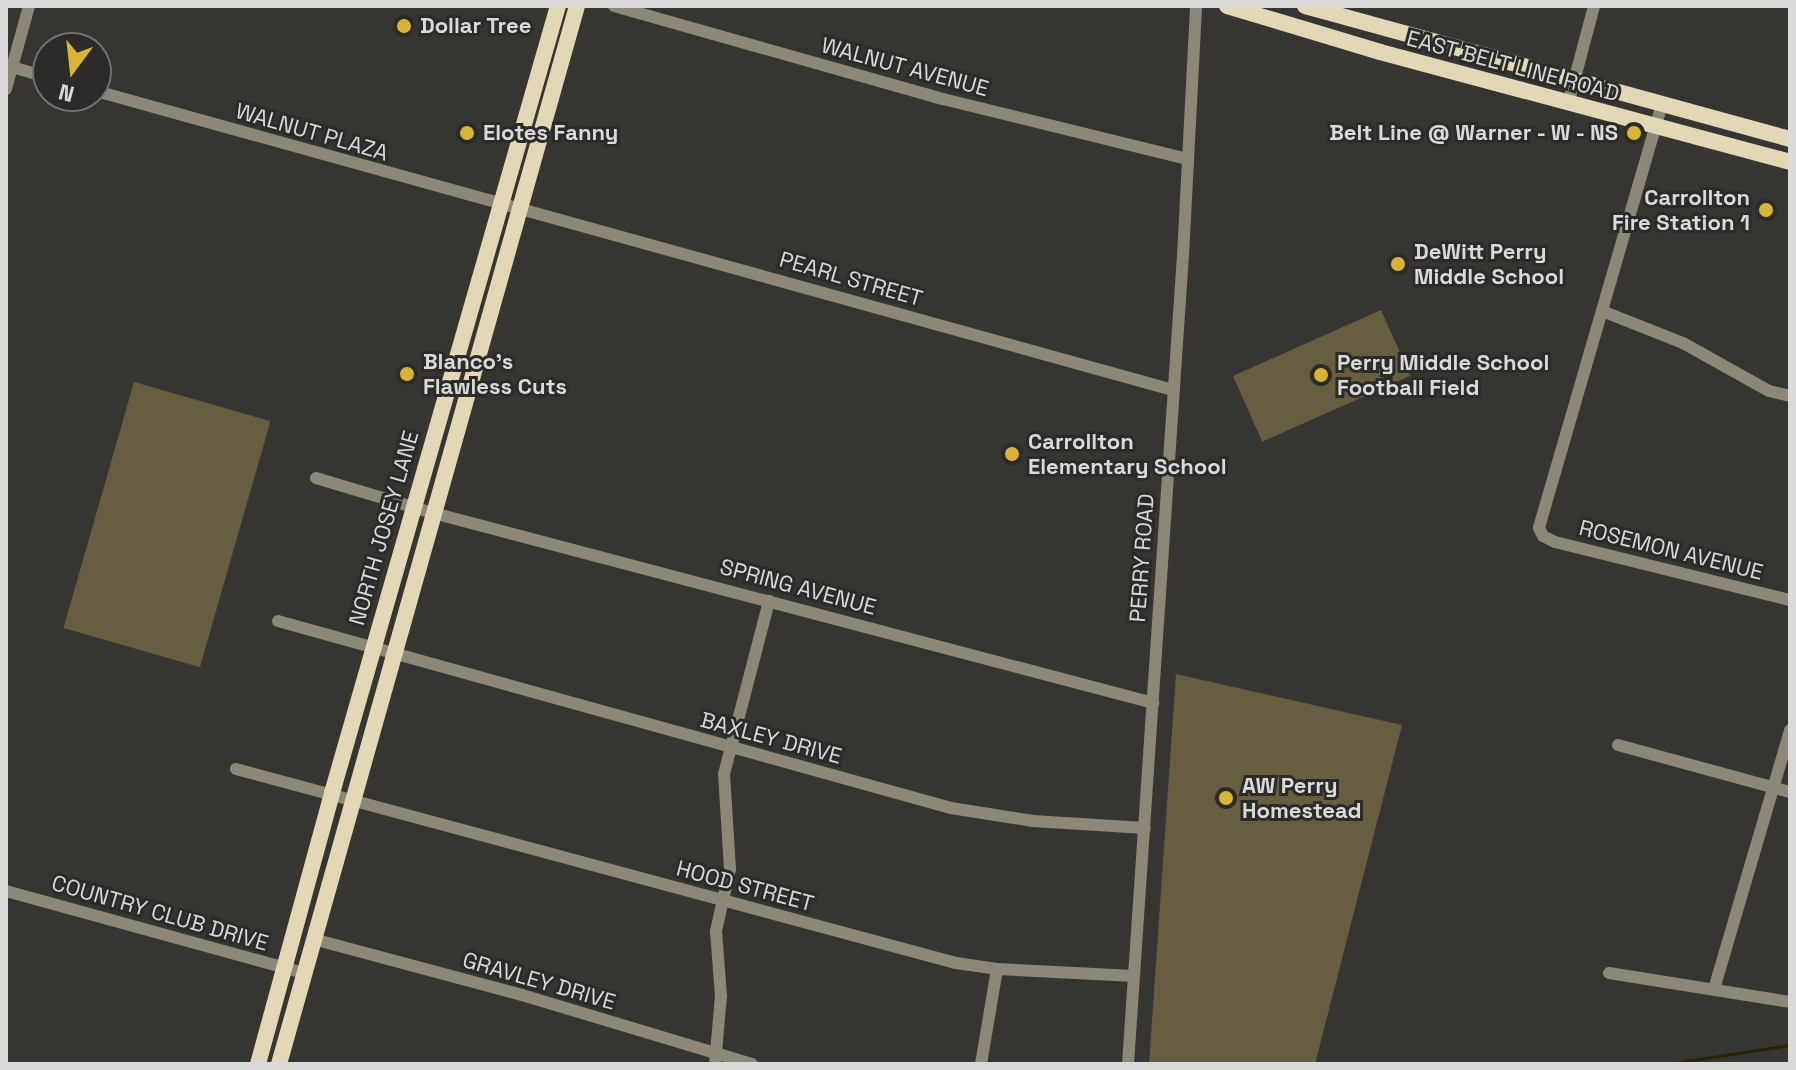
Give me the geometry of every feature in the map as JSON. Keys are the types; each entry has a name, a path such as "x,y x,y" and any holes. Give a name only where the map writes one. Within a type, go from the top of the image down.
{"main road":[{"name":"NORTH JOSEY LANE","path":"258,1064 413,507 558,6"},
{"name":"NORTH JOSEY LANE","path":"279,1064 351,798 577,6"},
{"name":"EAST BELT LINE ROAD","path":"1227,6 1568,104 1790,162"},
{"name":"EAST BELT LINE ROAD","path":"1305,6 1790,139"}],"street":[{"path":"6,89 29,6"},
{"name":"WALNUT AVENUE","path":"614,6 943,99 1188,159"},
{"name":"PERRY ROAD","path":"1128,1064 1196,6"},
{"path":"1568,104 1594,6"},
{"path":"12,67 32,73"},
{"name":"WALNUT PLAZA","path":"112,95 518,208"},
{"path":"1662,104 1602,311 1683,343 1769,391 1790,396"},
{"name":"PEARL STREET","path":"518,208 1173,390"},
{"name":"ROSEMON AVENUE","path":"1602,311 1540,516 1539,528 1543,536 1790,600"},
{"name":"SPRING AVENUE","path":"316,478 433,513 1153,703"},
{"path":"716,1059 721,996 716,931 724,901 731,845 723,790 769,601"},
{"name":"BAXLEY DRIVE","path":"278,621 373,650 985,815 1145,828"},
{"path":"1714,989 1790,730"},
{"path":"1618,745 1790,792"},
{"name":"HOOD STREET","path":"236,769 956,963 997,969 1134,976"},
{"name":"COUNTRY CLUB DRIVE","path":"6,891 303,973"},
{"name":"GRAVLEY DRIVE","path":"313,939 522,995 716,1059 752,1064"},
{"path":"981,1064 997,969"},
{"path":"1609,973 1787,1001"}],"shaded area":[{"name":"Perry Middle School Football Field","path":"1381,310 1410,376 1262,442 1233,376"},
{"path":"134,382 270,421 200,667 63,628"},
{"path":"1176,674 1402,725 1315,1064 1149,1064"}],"waterway":[{"path":"1668,1064 1790,1045"}],"place":[{"name":"Dollar Tree","path":"404,26"},
{"name":"Elotes Fanny","path":"467,133"},
{"name":"Belt Line @ Warner - W - NS","path":"1634,133"},
{"name":"Carrollton Fire Station 1","path":"1766,210"},
{"name":"DeWitt Perry Middle School","path":"1398,264"},
{"name":"Blanco's Flawless Cuts","path":"407,374"},
{"name":"Perry Middle School Football Field","path":"1321,375"},
{"name":"Carrollton Elementary School","path":"1012,454"},
{"name":"AW Perry Homestead","path":"1226,798"}]}
